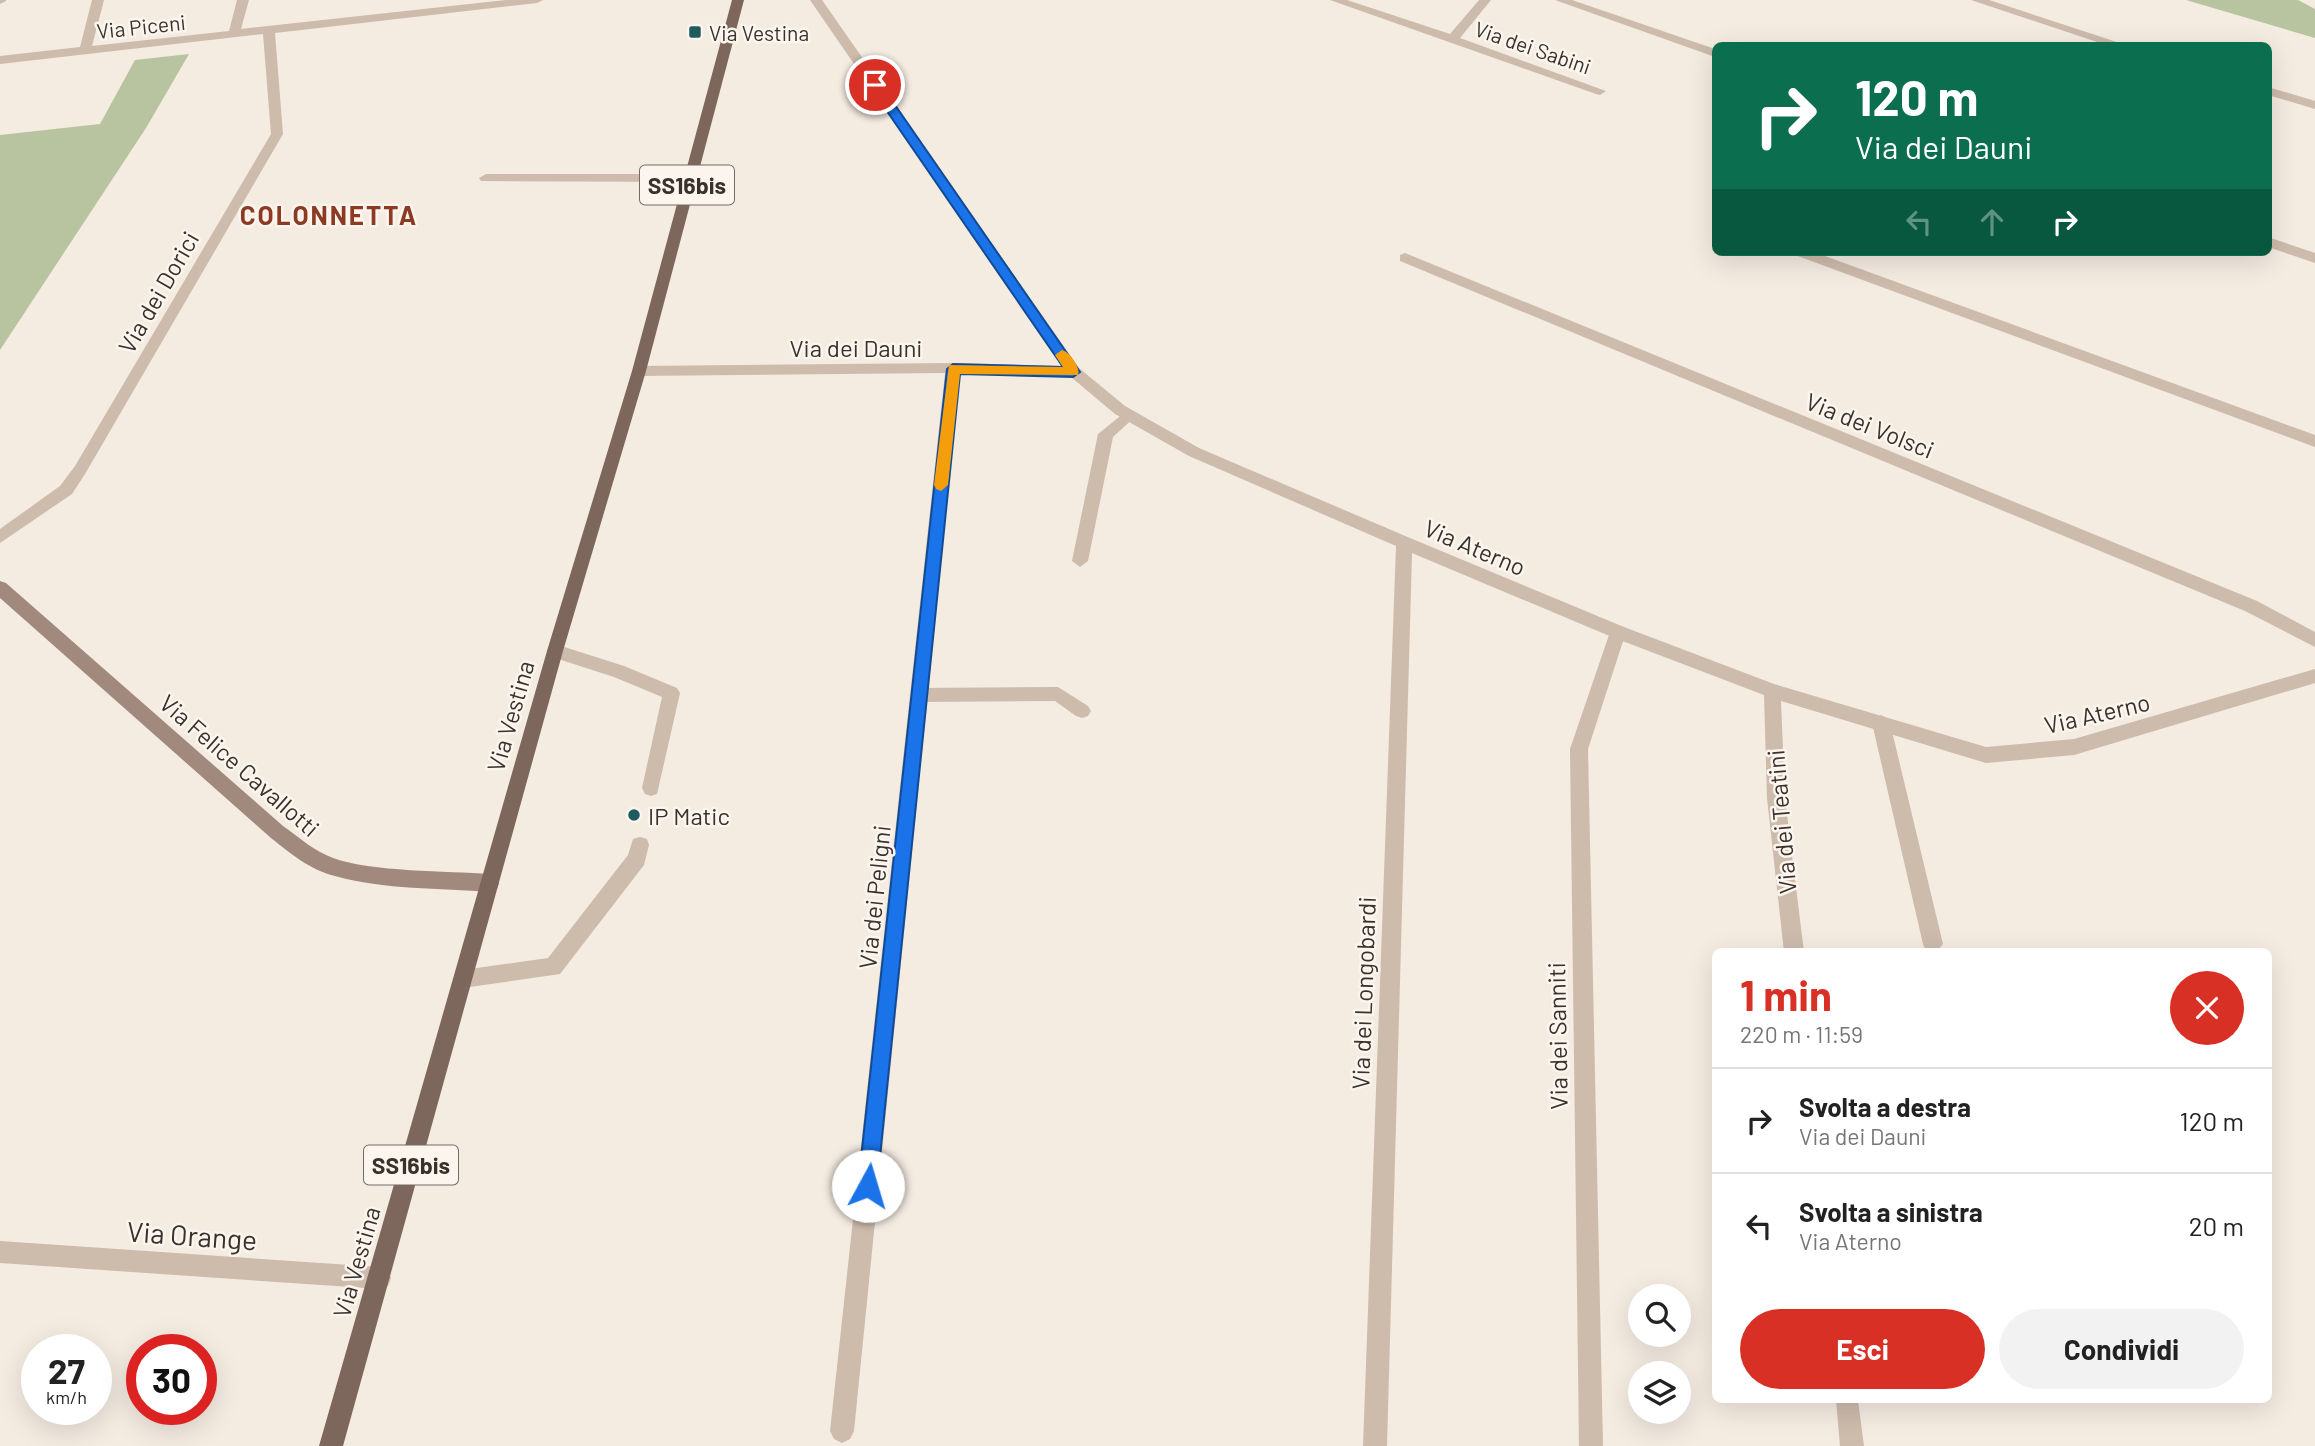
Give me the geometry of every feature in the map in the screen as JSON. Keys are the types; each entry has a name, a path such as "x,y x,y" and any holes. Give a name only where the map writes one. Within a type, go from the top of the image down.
{"main road":[{"name":"Via Vestina","path":"331,1446 555,651 639,371 738,0"},
{"name":"Via Felice Cavallotti","path":"0,588 276,832 310,858 335,868 380,875 490,883"}],"street":[{"path":"85,51 98,0"},
{"path":"234,35 243,0"},
{"name":"Via Piceni","path":"0,60 537,0"},
{"name":"Via Aterno","path":"817,0 1073,372 1129,415 1194,452 1618,632 1772,691 1986,755 2074,747 2315,676"},
{"name":"Via dei Sabini","path":"1336,0 1600,91"},
{"name":"Via dei Sabini","path":"1452,39 1485,0"},
{"path":"1561,0 1586,4 1712,52"},
{"path":"1977,0 2110,42"},
{"name":"Via dei Dorici","path":"0,537 66,490 80,470 277,134 269,31"},
{"path":"2272,92 2315,105"},
{"path":"486,178 689,178"},
{"path":"2272,243 2315,258"},
{"path":"1811,256 2315,441"},
{"name":"Via dei Volsci","path":"1405,258 2251,606 2315,640"},
{"name":"Via dei Dauni","path":"639,371 953,369 1073,372"},
{"name":"Via dei Peligni","path":"842,1431 953,369"},
{"path":"1080,561 1106,434 1129,415"},
{"name":"Via dei Longobardi","path":"1375,1446 1404,542"},
{"name":"Via dei Sanniti","path":"1591,1446 1579,750 1618,632"},
{"path":"555,651 618,671 671,692 651,788"},
{"name":"Via dei Teatini","path":"1772,691 1776,798 1794,948"},
{"path":"919,695 1058,694 1082,710"},
{"path":"1881,723 1933,944"},
{"path":"463,979 552,967 637,859 640,845"},
{"name":"Via Orange","path":"0,1252 380,1278"},
{"path":"1847,1403 1852,1446"}],"green space":[{"path":"2186,0 2298,0 2315,9 2315,38"},
{"path":"189,54 146,128 0,350 0,135 100,124 135,60"}],"slow traffic":[{"path":"941,485 953,369 1073,372 1062,355"}],"place":[{"name":"Via Vestina","path":"695,32"},
{"name":"IP Matic","path":"634,815"}],"district":[{"name":"COLONNETTA","path":"329,214"}],"route":[{"path":"868,1186 953,369 1073,372 875,85"}]}
